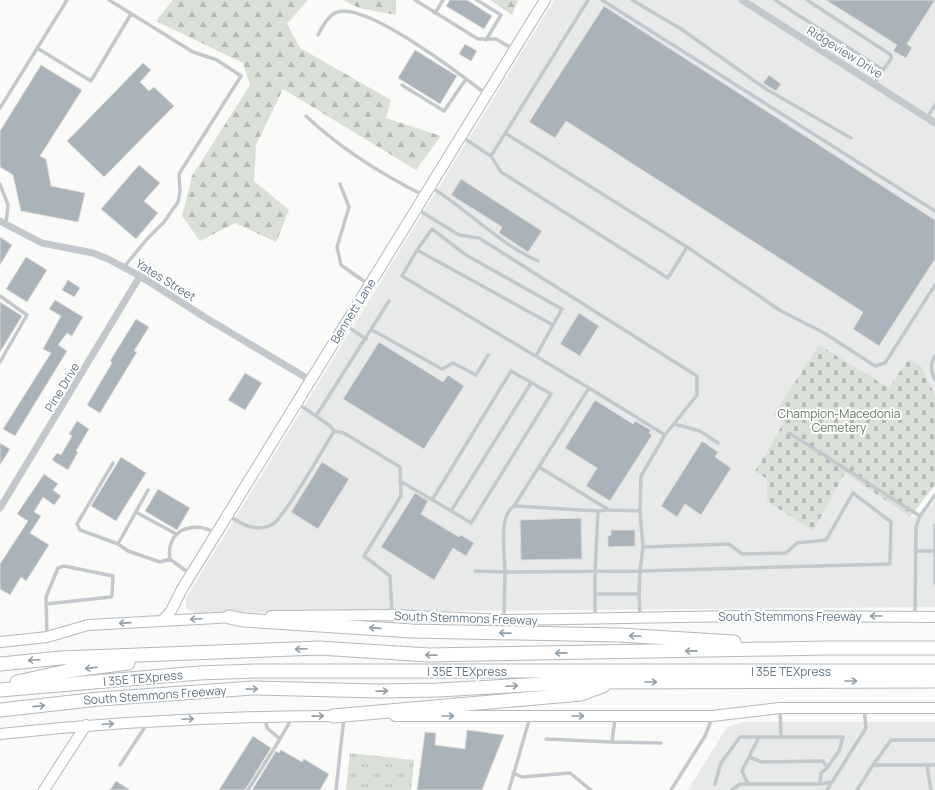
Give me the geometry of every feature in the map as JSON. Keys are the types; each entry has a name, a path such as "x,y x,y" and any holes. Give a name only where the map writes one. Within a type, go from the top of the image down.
{"highway":[{"path":"230,617 243,620 412,631 619,635 828,648"},
{"path":"0,664 60,658 319,648 444,655 828,648 935,648"},
{"path":"0,686 67,671 213,653"},
{"name":"I 35E TEXpress","path":"0,690 191,674 255,671 935,671"},
{"name":"South Stemmons Freeway","path":"0,710 106,698 253,688 385,691 612,682 935,681"},
{"path":"338,716 582,694 612,682"}],"main road":[{"name":"Bennett Lane","path":"162,621 171,611 227,515 545,0"},
{"name":"South Stemmons Freeway","path":"0,642 47,637 88,625 230,617 392,615 504,620 739,616 935,616"},
{"name":"South Stemmons Freeway","path":"0,734 86,725 149,721 292,716 712,716 780,708 935,708"},
{"path":"44,790 86,725"}],"street":[{"name":"Ridgeview Drive","path":"742,0 935,122"},
{"name":"Yates Street","path":"3,222 42,243 93,253 124,267 310,380"},
{"name":"Pine Drive","path":"0,508 140,276"}],"lane":[{"path":"0,108 68,0"},
{"path":"109,0 193,52 217,60 241,76 179,174 180,192 178,202 164,222 147,239 124,267"},
{"path":"415,0 473,37 486,40 496,39 514,50"},
{"path":"435,12 443,0"},
{"path":"477,0 502,17 486,40"},
{"path":"491,156 588,0"},
{"path":"602,0 935,211"},
{"path":"632,0 681,30 766,89 851,138"},
{"path":"775,0 883,70"},
{"path":"807,0 890,55 891,59 874,84"},
{"path":"318,34 325,22 337,12 348,11 391,27 487,94"},
{"path":"37,48 90,81 131,14"},
{"path":"402,85 444,111 466,78"},
{"path":"927,118 935,105"},
{"path":"306,116 328,137 384,173 452,201 491,234 538,261"},
{"path":"505,133 687,248 781,311 826,334 875,366 885,363 935,285"},
{"path":"461,136 491,156 501,172 668,278 687,248"},
{"path":"0,184 8,205 3,222"},
{"path":"340,184 349,207 337,247 340,265 369,285"},
{"path":"416,208 459,235 479,238 697,376 697,395 665,435 641,476 640,511 643,547 639,594 640,618"},
{"path":"536,356 562,309 466,255 432,229 417,250 402,276 665,435"},
{"path":"417,250 553,325"},
{"path":"0,296 27,315 0,362"},
{"path":"316,416 389,301"},
{"path":"344,324 366,339"},
{"path":"372,330 442,369 453,363 476,375 488,355"},
{"path":"935,356 932,374 935,380"},
{"path":"400,481 432,500 470,522 551,394 511,371 432,500"},
{"path":"451,511 531,382"},
{"path":"504,620 504,523 509,509 514,506 589,388"},
{"path":"296,403 329,425 334,432 344,433 400,467 401,496 364,556 390,576 392,615"},
{"path":"674,424 700,431 718,443"},
{"path":"227,515 245,526 258,529 278,521 334,432"},
{"path":"789,433 920,516"},
{"path":"113,463 77,524 80,530 118,544 128,551 160,562 170,559"},
{"path":"539,467 609,510"},
{"path":"118,544 148,490"},
{"path":"475,571 640,572 890,564 891,522 854,493 826,540 797,543 786,553 742,554 729,544 643,547"},
{"path":"915,616 916,527 920,516 935,495"},
{"path":"514,506 598,511 640,511"},
{"path":"595,619 595,572 598,511"},
{"path":"136,512 176,534"},
{"path":"935,525 935,583"},
{"path":"191,575 170,559 168,548 176,534 194,526 208,529 216,534"},
{"path":"915,551 934,551"},
{"path":"46,604 111,597 113,576 64,566 58,568 46,597 46,604 47,637"},
{"path":"595,594 639,594"},
{"path":"780,708 781,737"},
{"path":"827,790 866,728 864,708"},
{"path":"248,790 280,739 292,716"},
{"path":"336,790 338,716"},
{"path":"509,790 530,716"},
{"path":"612,742 615,716"},
{"path":"671,790 705,736 712,716"},
{"path":"264,717 267,728 280,739"},
{"path":"120,765 149,721"},
{"path":"715,784 721,763 740,737 843,737 840,751 827,768 821,773 820,784"},
{"path":"748,784 742,772 759,737"},
{"path":"546,739 661,743"},
{"path":"857,790 891,740 935,740"},
{"path":"749,757 762,762 823,761 827,768"},
{"path":"927,764 931,790"},
{"path":"874,765 935,764"},
{"path":"513,772 522,777 570,773 592,790"},
{"path":"732,790 740,784 820,784 832,782"}],"shaded area":[{"path":"554,0 935,0 935,396 922,367 909,358 889,388 773,415 784,422 755,470 767,479 813,530 845,473 910,517 920,516 935,501 935,607 194,613 186,608 186,598"},
{"path":"743,722 935,722 935,790 688,790 727,727"}],"green space":[{"path":"173,0 308,0 287,24 300,48 391,100 386,118 441,136 416,170 283,89 256,145 254,181 289,210 276,242 235,223 200,241 182,216 192,176 250,85 243,63 156,21"},
{"path":"343,0 396,0 396,15 359,8"},
{"path":"490,0 518,0 512,15"},
{"name":"Champion-Macedonia Cemetery","path":"819,345 889,388 909,358 922,367 935,396 935,485 910,517 845,473 813,531 767,501 767,479 755,471 784,422 773,416"},
{"path":"350,753 414,760 411,790 346,790"}],"building":[{"path":"450,0 467,0 492,16 484,29 446,6"},
{"path":"826,0 935,0 907,44 912,48 906,58 893,51 897,45"},
{"path":"604,6 935,220 935,259 879,346 853,329 863,312 566,121 555,138 529,122"},
{"path":"465,44 477,51 471,61 459,54"},
{"path":"415,50 457,76 440,104 398,78"},
{"path":"143,63 151,70 140,82 149,91 154,87 174,106 104,177 67,141"},
{"path":"41,65 82,90 40,156 46,159 51,186 85,193 78,222 21,211 13,175 0,167 0,131"},
{"path":"769,75 781,84 776,91 763,83"},
{"path":"139,165 160,183 144,201 158,213 136,239 101,209"},
{"path":"461,179 542,231 528,252 499,233 502,227 451,195"},
{"path":"0,237 12,245 0,265"},
{"path":"26,257 47,270 27,302 6,289"},
{"path":"68,280 80,288 74,297 62,290"},
{"path":"55,300 83,317 72,336 67,333 58,345 67,351 15,436 3,429 51,353 43,349 61,316 49,309"},
{"path":"0,302 22,316 0,352"},
{"path":"579,313 599,326 580,356 560,344"},
{"path":"136,319 149,327 134,351 137,352 100,413 87,405 112,363 110,361"},
{"path":"379,342 443,382 448,375 464,386 424,449 343,399"},
{"path":"245,373 262,383 245,410 228,400"},
{"path":"595,400 633,424 635,421 651,430 649,433 652,435 610,501 586,486 597,468 565,448"},
{"path":"77,421 89,429 76,451 78,452 68,470 52,460 57,453 61,455 72,436 69,434"},
{"path":"702,441 718,452 715,457 731,468 701,515 685,504 677,517 661,506"},
{"path":"0,443 10,449 0,465"},
{"path":"121,457 146,473 116,521 91,506"},
{"path":"322,462 349,479 318,529 291,512"},
{"path":"44,474 58,484 53,490 61,496 54,505 43,497 34,512 41,516 30,533 49,545 26,581 21,577 10,595 0,589 0,564 28,521 17,514"},
{"path":"158,489 190,508 177,530 145,511"},
{"path":"415,493 428,501 421,514 459,537 461,535 474,543 466,556 453,548 434,580 381,547"},
{"path":"581,518 582,559 521,560 520,520"},
{"path":"611,530 635,530 635,546 608,547 608,536 611,535"},
{"path":"467,730 504,735 482,790 417,790 425,732 436,733 435,745 465,749"},
{"path":"253,736 271,748 245,790 219,790"},
{"path":"281,750 302,762 304,759 329,774 320,790 252,790 276,751 279,753"},
{"path":"116,781 130,790 110,790"}]}
